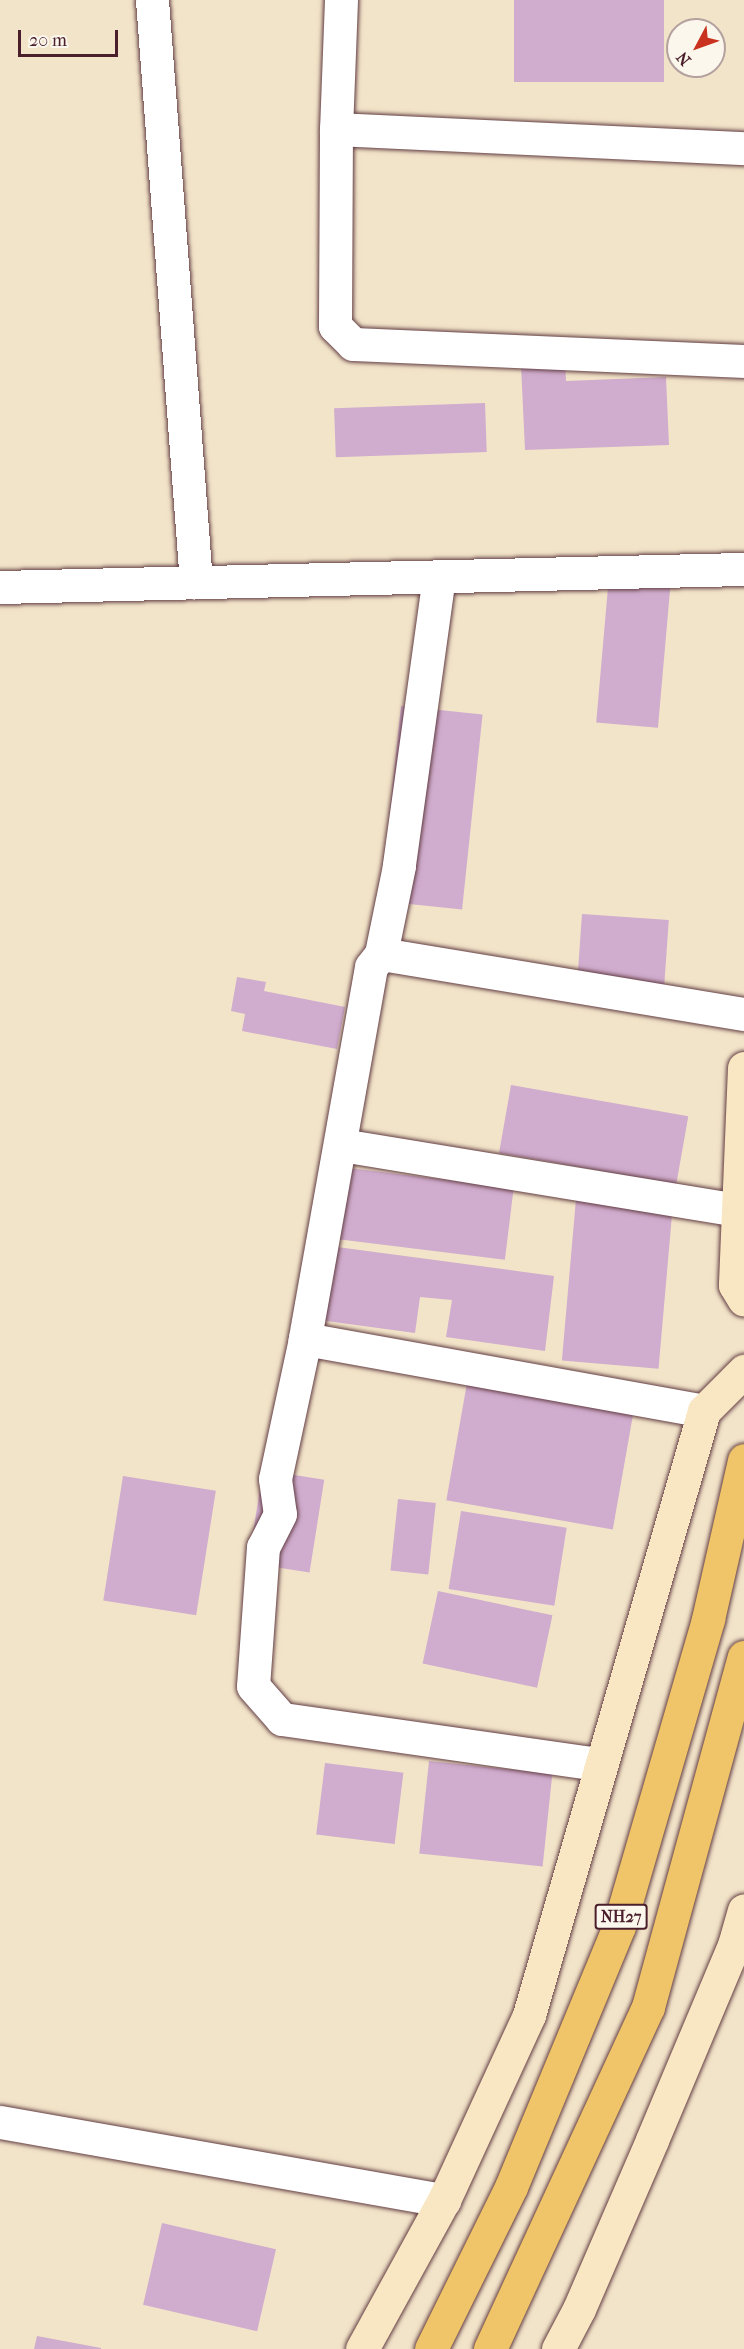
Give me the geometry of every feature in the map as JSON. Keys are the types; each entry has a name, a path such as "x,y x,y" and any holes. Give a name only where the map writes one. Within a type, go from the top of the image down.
{"highway":[{"name":"NH27","path":"431,2349 511,2187 619,1926 708,1619 744,1460"},
{"name":"NH27","path":"490,2349 648,2007 744,1657"}],"street":[{"path":"152,0 196,582"},
{"path":"341,0 336,129 335,326 353,344 744,361"},
{"path":"336,129 744,148"},
{"path":"0,587 744,569"},
{"path":"439,576 399,866 381,954 371,966 305,1339 274,1479 280,1514 262,1547 253,1686 282,1719 600,1764"},
{"path":"381,954 744,1014"},
{"path":"744,1068 735,1285 744,1300"},
{"path":"341,1145 738,1210"},
{"path":"305,1339 704,1411"},
{"path":"362,2349 444,2200 529,2015 704,1411 744,1371"},
{"path":"558,2349 579,2309 657,2130 734,1945 744,1910"},
{"path":"0,2122 444,2200"}],"building":[{"path":"514,0 664,0 664,82 514,82"},
{"path":"564,342 566,381 666,377 669,445 525,450 520,344"},
{"path":"485,403 487,452 336,457 334,408"},
{"path":"609,576 671,581 658,728 596,722"},
{"path":"401,706 483,715 462,909 381,901"},
{"path":"582,914 669,920 663,1004 576,998"},
{"path":"237,977 266,982 264,991 345,1007 337,1049 242,1031 245,1014 231,1011"},
{"path":"511,1085 688,1116 676,1184 499,1153"},
{"path":"333,1166 514,1188 505,1260 324,1237"},
{"path":"576,1199 673,1207 659,1369 562,1360"},
{"path":"322,1245 554,1276 545,1351 446,1337 452,1300 420,1297 415,1333 312,1319"},
{"path":"467,1383 633,1412 613,1530 446,1500"},
{"path":"263,1470 324,1480 310,1573 248,1563"},
{"path":"123,1476 216,1491 196,1615 103,1600"},
{"path":"398,1499 436,1503 428,1575 390,1571"},
{"path":"461,1511 567,1528 554,1606 449,1589"},
{"path":"438,1591 552,1615 537,1688 423,1663"},
{"path":"429,1761 552,1774 543,1866 419,1853"},
{"path":"325,1763 403,1773 395,1844 316,1834"},
{"path":"162,2223 276,2249 257,2331 143,2305"},
{"path":"37,2336 101,2348 101,2349 34,2349"}]}
